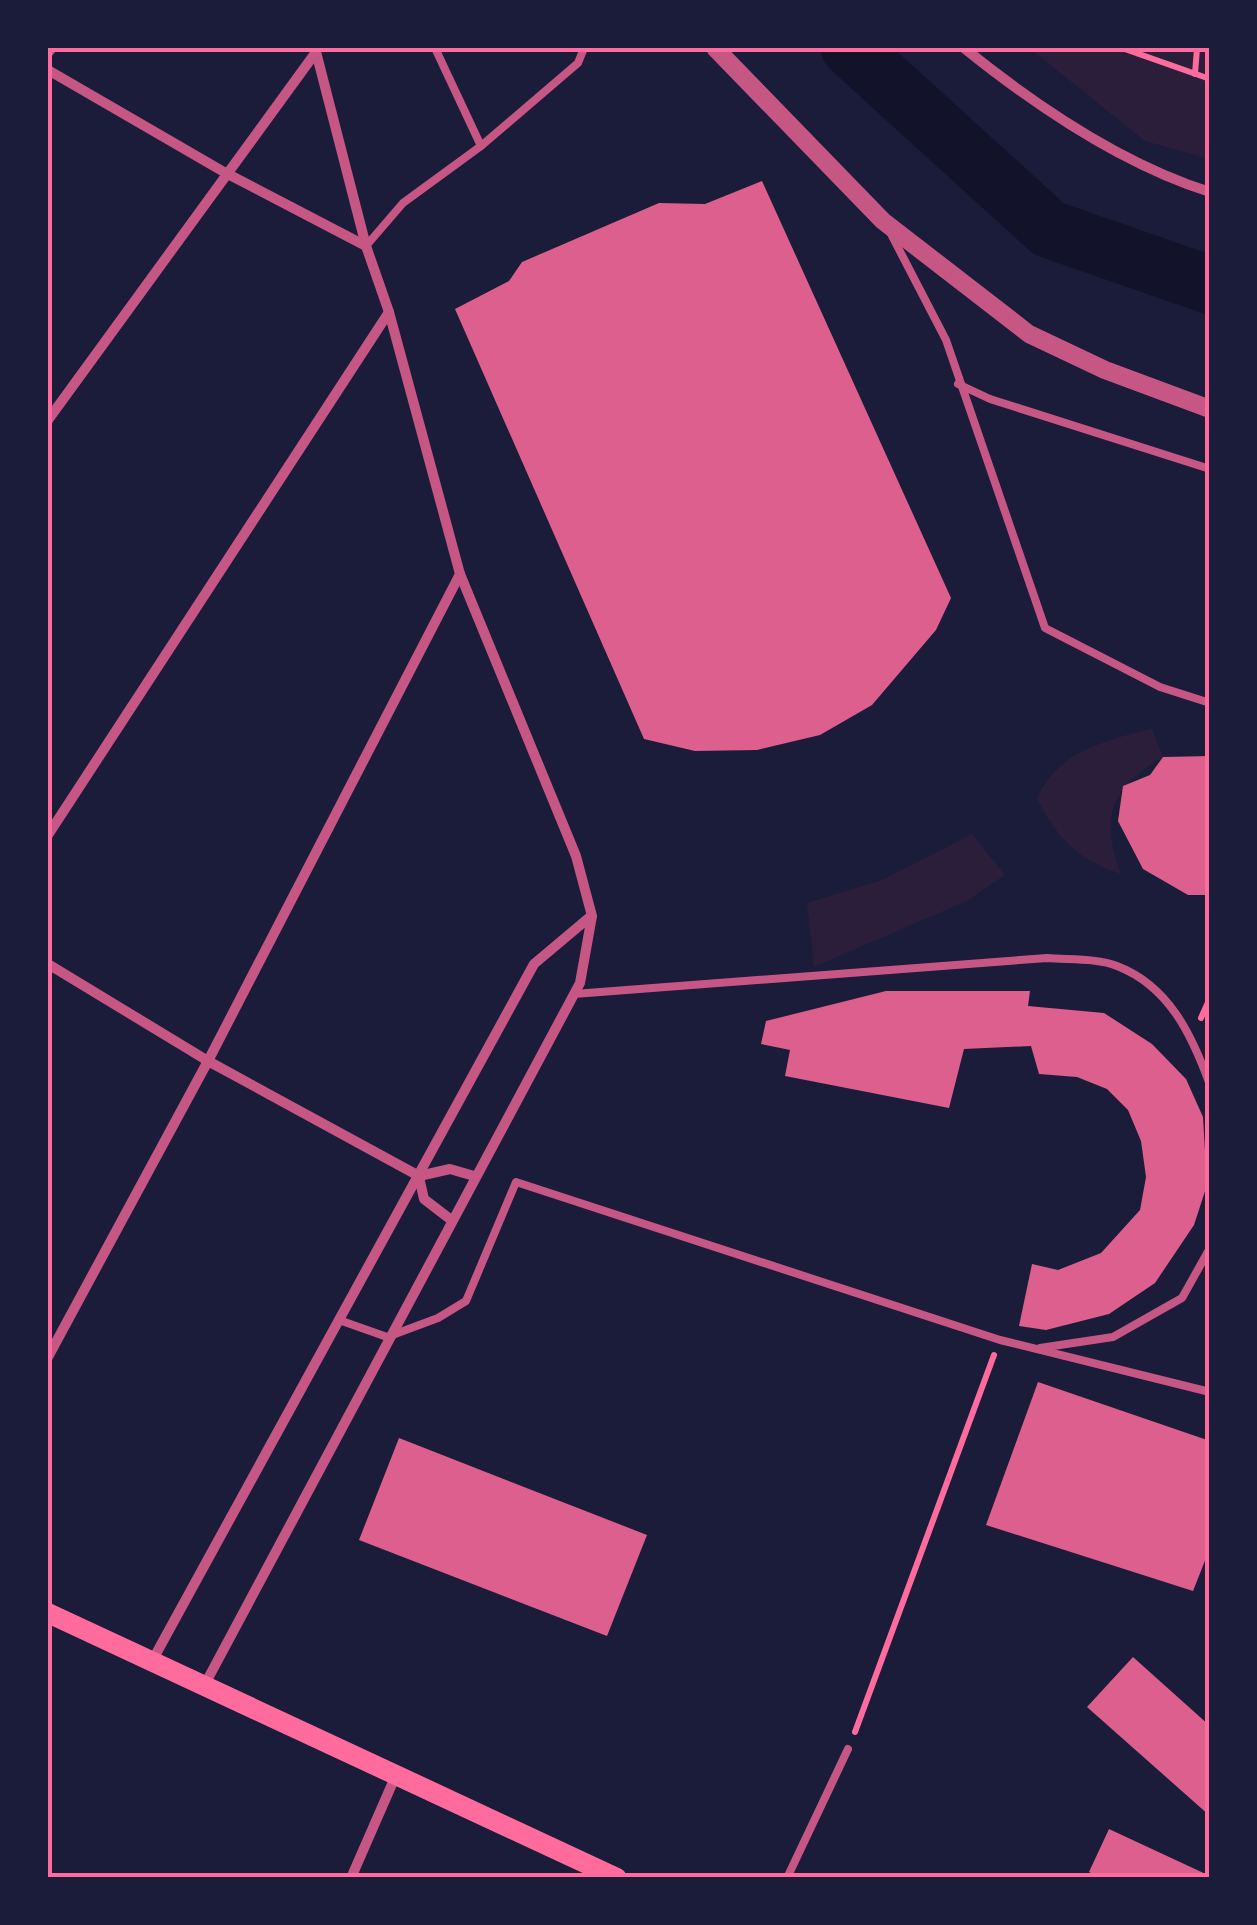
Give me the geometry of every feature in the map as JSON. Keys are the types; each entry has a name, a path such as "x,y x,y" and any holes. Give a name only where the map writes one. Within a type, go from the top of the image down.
{"main road":[{"path":"48,1613 616,1878"}],"street":[{"path":"715,48 884,221 1029,334 1105,370 1210,409"},
{"path":"964,48 1000,77 1156,175 1210,192"},
{"path":"48,420 316,50"},
{"path":"204,1686 386,1337 574,994 592,916 576,856 460,574 389,312 366,246 316,50"},
{"path":"48,70 224,172 366,246"},
{"path":"48,835 389,312"},
{"path":"48,1357 208,1061 460,574"},
{"path":"150,1663 534,964 592,916"},
{"path":"48,964 208,1061 419,1176 450,1169 474,1176"},
{"path":"419,1176 424,1199 450,1219"},
{"path":"351,1878 396,1774"}],"lane":[{"path":"435,48 481,146"},
{"path":"366,246 403,203 481,146 578,63 584,48"},
{"path":"884,221 946,340 1045,628 1160,687 1210,703"},
{"path":"958,384 990,399 1210,469"},
{"path":"574,994 1047,958 1116,965 1164,996 1193,1037 1210,1085"},
{"path":"339,1320 386,1337 438,1318 466,1301 516,1182 1000,1340 1210,1392"},
{"path":"1036,1348 1113,1337 1182,1298 1210,1248"},
{"path":"788,1878 848,1749"}],"path":[{"path":"1122,48 1210,78"},
{"path":"1195,74 1197,48"},
{"path":"848,1749 1000,1340"}],"shaded area":[{"path":"1029,48 1209,48 1209,159 1145,141"},
{"path":"1152,729 1163,757 1121,792 1111,819 1114,854 1121,874 1081,855 1053,826 1037,799 1045,783 1069,759 1101,743"},
{"path":"972,834 1005,875 967,901 814,967 807,903 882,880"}],"building":[{"path":"762,181 951,598 936,630 872,705 820,735 757,750 695,751 644,739 455,309 509,281 522,262 659,203 705,204"},
{"path":"1210,756 1210,895 1188,895 1143,869 1118,821 1123,786 1150,775 1163,757"},
{"path":"886,991 1030,991 1028,1006 1104,1013 1152,1044 1186,1079 1203,1117 1207,1185 1194,1225 1155,1283 1109,1314 1046,1330 1019,1326 1032,1264 1058,1270 1101,1253 1140,1210 1146,1177 1141,1141 1128,1110 1107,1089 1077,1077 1039,1074 1031,1046 964,1049 949,1108 785,1076 790,1050 761,1044 766,1021"},
{"path":"1038,1382 1210,1441 1210,1548 1193,1591 986,1525"},
{"path":"399,1438 647,1535 607,1636 359,1540"},
{"path":"1133,1657 1210,1726 1210,1816 1087,1707"},
{"path":"1109,1829 1210,1878 1101,1878 1089,1872"}],"waterway":[{"path":"850,48 1049,229 1210,285"}]}
